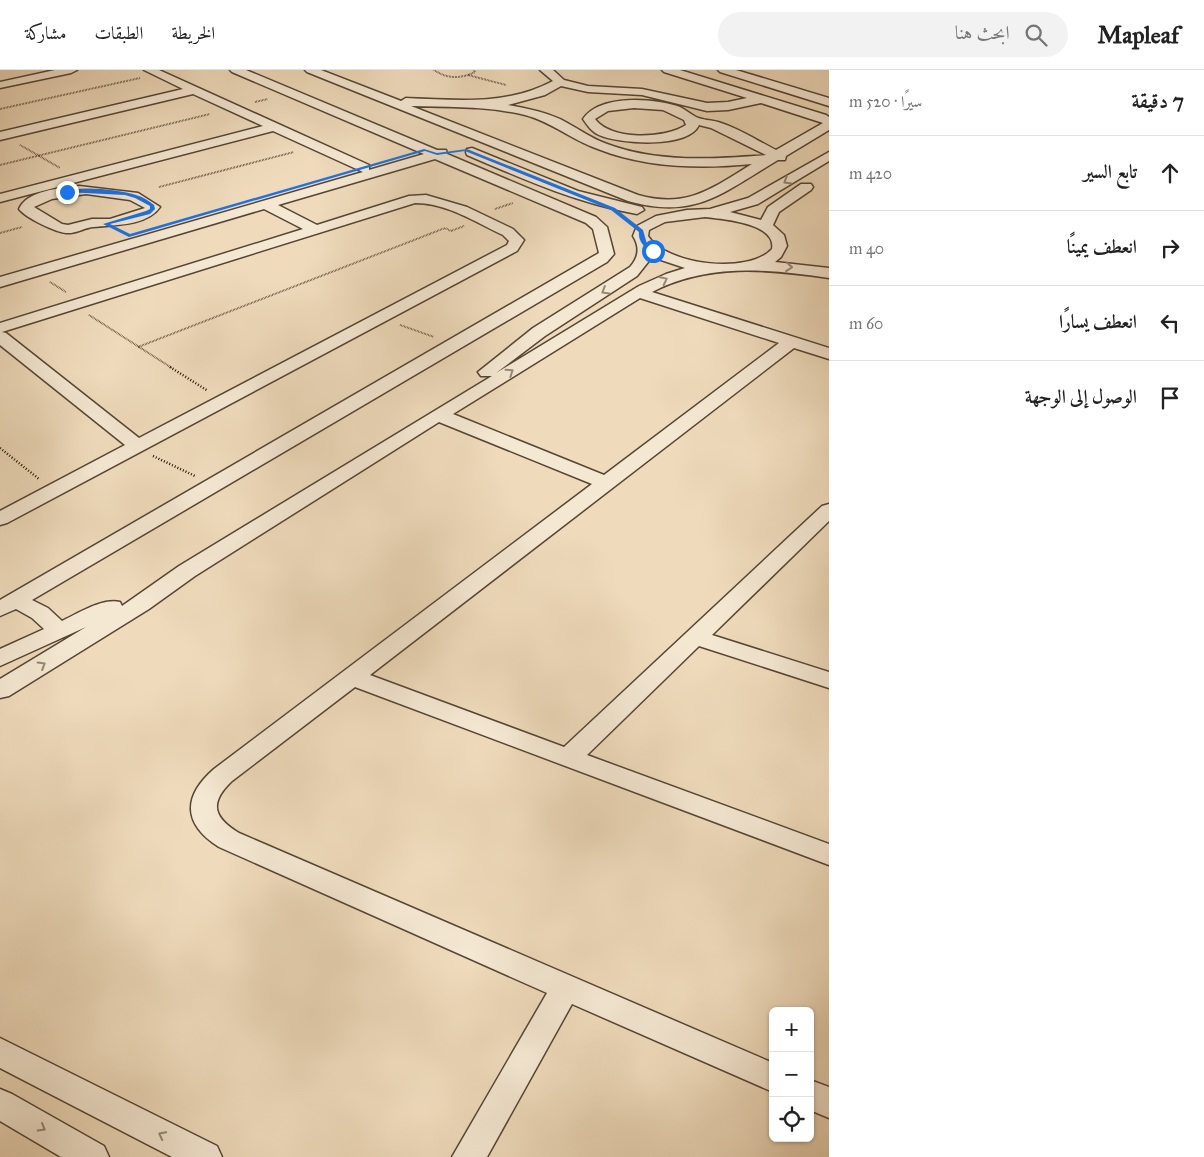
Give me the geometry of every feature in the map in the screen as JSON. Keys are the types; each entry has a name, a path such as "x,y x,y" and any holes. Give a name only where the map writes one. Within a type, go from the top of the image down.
{"street":[{"path":"0,85 70,70"},
{"path":"236,70 291,93 604,204 650,212 706,213 732,208 753,201 829,156"},
{"path":"311,70 624,195 646,201 674,203 699,200 776,157 829,124 822,118 668,70"},
{"path":"546,70 559,82 588,89 642,92 702,106 718,107 761,99"},
{"path":"724,70 829,102"},
{"path":"154,72 364,168"},
{"path":"390,101 478,104 503,102 540,97 559,82"},
{"path":"2,136 194,90"},
{"path":"670,109 681,101"},
{"path":"478,104 532,114 570,130 603,147 666,160 716,162 776,157"},
{"path":"591,124 589,119 594,112 617,105 649,105 681,112 692,120 715,125 776,157 812,166"},
{"path":"559,111 576,120 591,124 604,132 624,137 657,138 677,136 687,132 692,127 692,120"},
{"path":"570,130 591,124"},
{"path":"0,198 274,127"},
{"path":"0,282 266,204 446,148"},
{"path":"0,273 364,168 446,148 535,196 598,224 607,248 607,254 602,260 8,605"},
{"path":"765,227 769,216 778,205 822,178"},
{"path":"106,224 148,212 154,207 133,196 86,190 67,192 36,200 26,207 26,209 61,228 68,229 92,223 106,224 129,236"},
{"path":"0,328 420,198 439,200 512,235 517,240 515,246 0,519"},
{"path":"266,204 316,230"},
{"path":"604,204 629,220 643,238 665,258 699,266 718,268"},
{"path":"706,213 738,217 765,227 775,234 790,250 829,271"},
{"path":"438,415 526,341 632,273 644,259 646,249 643,238 647,225 656,220 683,214"},
{"path":"748,266 773,256 779,250 790,250"},
{"path":"0,690 141,604 187,571 438,415 478,393 553,344 640,293 677,274 748,266 786,266 829,271"},
{"path":"640,293 829,354"},
{"path":"0,337 136,447"},
{"path":"769,1076 229,840 212,829 203,813 205,796 215,781 792,342"},
{"path":"438,415 606,483"},
{"path":"568,758 829,510"},
{"path":"0,658 99,614 154,585 187,571"},
{"path":"8,605 40,613 60,632"},
{"path":"695,637 829,680"},
{"path":"351,677 829,855"},
{"path":"469,1157 566,987"},
{"path":"0,1052 205,1157"},
{"path":"814,1096 829,1103"},
{"path":"0,1104 92,1157"}],"path":[{"path":"434,70 443,76 468,76 540,97"},
{"path":"468,76 474,73 474,70"},
{"path":"0,109 154,72"},
{"path":"0,164 291,93"},
{"path":"2,136 76,178"},
{"path":"159,187 316,146"},
{"path":"138,346 445,228 451,230 470,224 464,220 535,196"},
{"path":"0,233 22,227"},
{"path":"35,272 138,346 223,401"},
{"path":"381,318 456,345"},
{"path":"136,447 213,485"},
{"path":"0,448 53,491"}],"route":[{"path":"67,192 86,190 125,194 137,197 154,207 151,211 106,224 129,236 426,150 437,154 466,150 604,204 629,220 642,232 641,238 644,244 653,251"}]}
